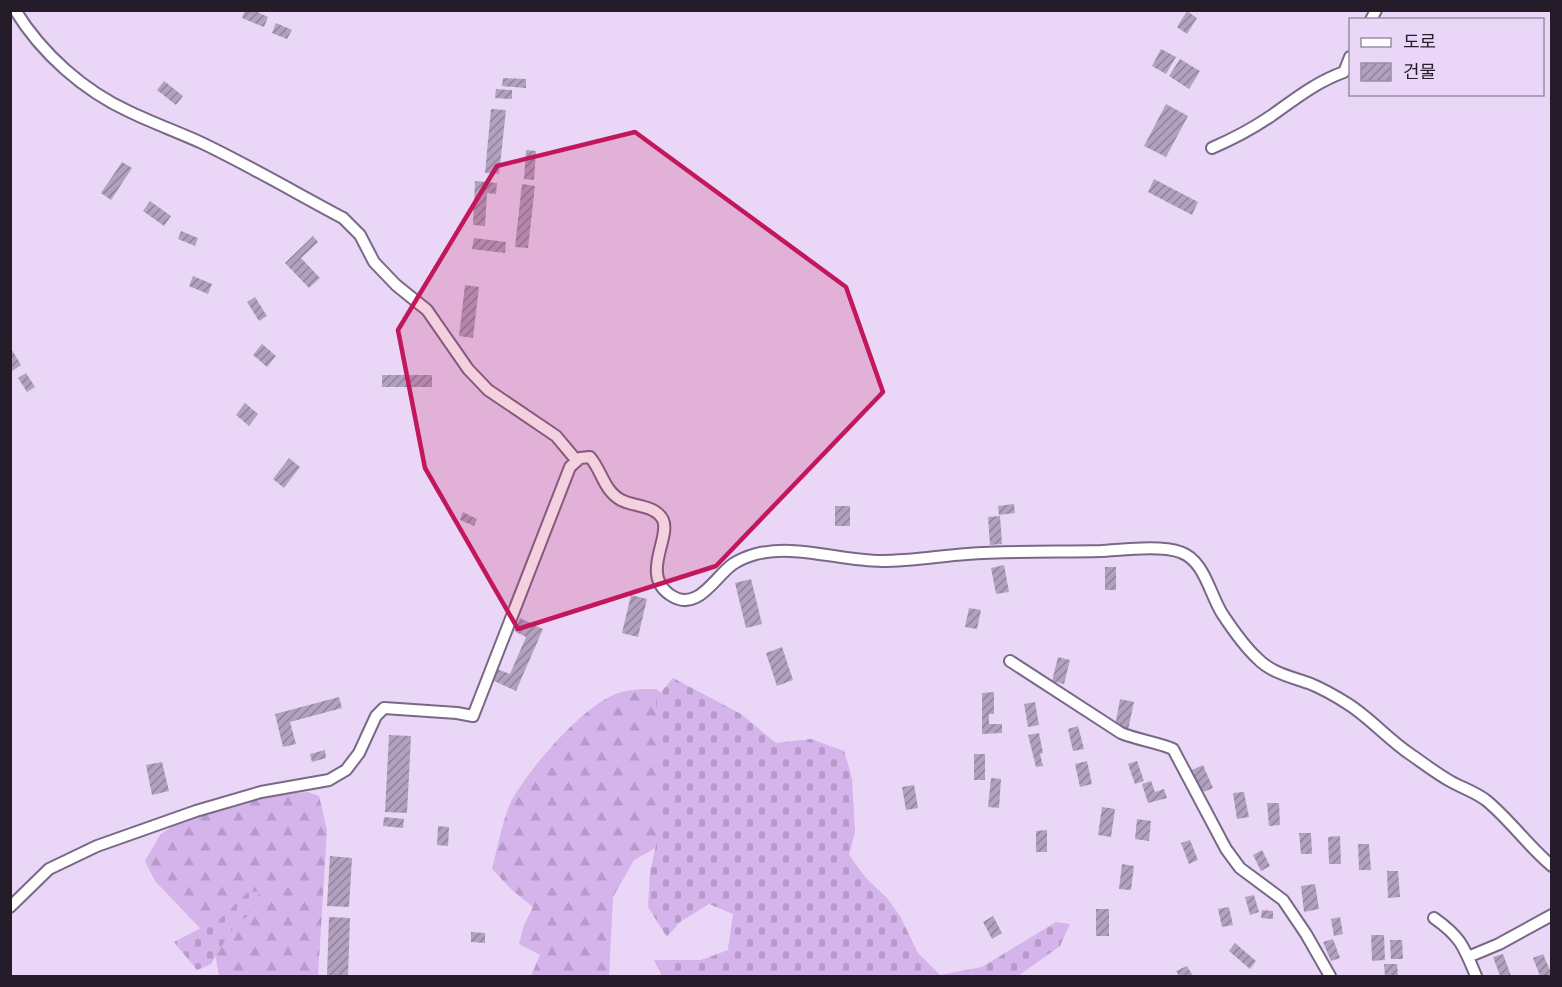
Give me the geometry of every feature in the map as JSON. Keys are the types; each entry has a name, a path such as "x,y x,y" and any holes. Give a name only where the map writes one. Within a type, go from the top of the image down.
{"street":[{"path":"15,10 37,40 72,77 101,96 129,112 202,143 344,218 360,235 374,262 396,285 427,310 468,369 488,390 556,436 577,461"},
{"path":"1212,148 1240,136 1306,89 1328,77 1344,72 1349,60"},
{"path":"10,907 49,869 97,846 196,811 261,792 329,780 346,770 359,753 376,716 384,708 473,716 570,467 580,458 590,457 613,495 625,503 655,512 663,518 665,527 657,560 658,574 662,588 670,596 683,599 695,598 708,590 733,564 755,554 775,552 824,553 882,561 969,554 1148,549 1179,551 1198,566 1221,613 1259,661 1277,673 1313,685 1350,705 1405,751 1448,780 1483,798 1506,818 1551,866"},
{"path":"1010,661 1120,733 1173,749 1226,849 1240,868 1283,900 1330,976"},
{"path":"1468,957 1499,944 1551,915"},
{"path":"1434,918 1449,928 1462,942 1476,976"}],"highlighted area":[{"path":"635,132 846,287 883,392 716,566 518,629 425,468 398,330 497,166"}],"green space":[{"path":"673,678 741,714 776,743 811,739 844,751 852,778 855,832 849,855 866,878 887,898 900,916 918,953 940,975 982,967 1056,922 1070,924 1060,946 1018,976 662,976 654,960 701,960 728,950 733,914 709,904 680,922 667,937 648,907 650,872 660,827 656,698"},
{"path":"656,689 667,698 666,842 634,860 613,897 609,976 531,976 540,955 519,944 524,925 533,907 512,890 492,869 504,822 513,798 556,741 598,704 622,692"},
{"path":"308,792 319,796 327,830 318,976 219,976 213,942 155,881 145,861 160,835 178,822 229,805 271,795"},
{"path":"259,891 254,911 234,926 211,964 197,970 174,942 201,928 214,925 247,893"}],"building":[{"path":"245,10 253,10 268,17 264,27 242,18"},
{"path":"1187,11 1197,18 1187,34 1177,27"},
{"path":"276,23 292,30 287,39 272,33"},
{"path":"1161,49 1176,57 1166,74 1152,66"},
{"path":"1180,59 1200,71 1189,89 1169,76"},
{"path":"503,78 526,79 526,88 502,86"},
{"path":"164,81 183,96 176,105 157,90"},
{"path":"496,89 512,90 512,99 495,98"},
{"path":"1166,104 1188,116 1166,157 1144,146"},
{"path":"491,109 506,110 499,174 485,173"},
{"path":"526,150 536,151 534,180 524,179"},
{"path":"122,162 132,168 111,200 101,193"},
{"path":"1154,179 1198,202 1192,215 1148,192"},
{"path":"475,181 497,183 496,194 487,193 485,226 473,225"},
{"path":"522,184 535,186 528,248 515,247"},
{"path":"150,201 171,216 164,226 143,211"},
{"path":"181,231 198,238 195,246 178,239"},
{"path":"313,236 318,242 301,258 320,278 309,288 285,263"},
{"path":"474,238 506,242 505,253 472,249"},
{"path":"193,276 212,284 208,294 189,286"},
{"path":"465,285 479,287 473,338 459,336"},
{"path":"255,297 267,316 259,321 247,302"},
{"path":"262,344 276,356 267,367 253,355"},
{"path":"10,350 21,365 12,371"},
{"path":"26,373 35,387 27,392 18,378"},
{"path":"382,375 432,375 432,387 382,387"},
{"path":"245,403 258,414 249,426 236,415"},
{"path":"289,458 300,467 284,488 273,479"},
{"path":"1014,504 1015,513 999,515 998,506"},
{"path":"835,506 850,506 850,526 835,526"},
{"path":"463,512 477,519 474,526 460,520"},
{"path":"1000,516 1002,544 990,545 988,517"},
{"path":"1004,565 1009,592 996,594 991,568"},
{"path":"1105,567 1116,567 1116,590 1105,590"},
{"path":"751,579 762,624 746,628 735,583"},
{"path":"631,595 647,599 638,637 622,633"},
{"path":"969,608 981,610 977,629 965,627"},
{"path":"520,618 543,629 516,691 492,680 497,669 510,674 526,637 514,631"},
{"path":"782,647 793,680 777,686 766,653"},
{"path":"1058,657 1070,660 1064,684 1052,681"},
{"path":"994,692 994,714 989,714 989,724 1002,724 1002,733 982,734 982,693"},
{"path":"339,697 342,708 290,722 296,744 283,747 275,714"},
{"path":"1120,699 1134,702 1128,730 1115,727"},
{"path":"1035,702 1039,725 1028,727 1024,704"},
{"path":"1078,726 1084,749 1073,751 1068,729"},
{"path":"1039,733 1043,766 1036,767 1028,735"},
{"path":"389,735 411,736 407,813 385,812"},
{"path":"325,750 326,758 312,762 310,754"},
{"path":"974,754 985,754 985,780 974,780"},
{"path":"1087,761 1092,784 1080,787 1075,764"},
{"path":"1137,761 1144,781 1135,784 1128,764"},
{"path":"162,762 169,791 152,795 146,765"},
{"path":"1203,765 1213,788 1201,793 1192,770"},
{"path":"991,778 1001,779 999,808 988,807"},
{"path":"1151,781 1155,792 1164,789 1167,798 1148,803 1142,784"},
{"path":"914,785 918,808 906,810 902,787"},
{"path":"1244,792 1249,817 1237,819 1233,793"},
{"path":"1267,803 1279,803 1280,825 1269,826"},
{"path":"1102,807 1115,809 1111,837 1098,835"},
{"path":"384,817 404,819 403,828 383,826"},
{"path":"1137,819 1151,821 1149,841 1135,839"},
{"path":"438,826 449,827 448,846 437,845"},
{"path":"1047,830 1047,852 1036,852 1036,831"},
{"path":"1299,833 1311,833 1312,854 1301,854"},
{"path":"1340,836 1341,864 1329,864 1328,837"},
{"path":"1190,840 1198,860 1189,864 1181,843"},
{"path":"1358,844 1369,844 1371,870 1359,870"},
{"path":"1262,850 1270,866 1261,871 1253,855"},
{"path":"330,856 352,858 349,907 327,906"},
{"path":"1122,864 1134,866 1131,890 1119,889"},
{"path":"1387,871 1398,871 1400,897 1388,898"},
{"path":"1315,884 1319,909 1304,912 1301,886"},
{"path":"1254,895 1259,912 1250,915 1245,897"},
{"path":"1229,907 1233,925 1222,927 1218,909"},
{"path":"1096,909 1109,909 1109,936 1096,936"},
{"path":"1262,910 1273,911 1273,919 1261,918"},
{"path":"993,916 1002,933 992,939 983,922"},
{"path":"329,917 350,918 348,976 327,976"},
{"path":"1340,917 1343,934 1334,936 1331,919"},
{"path":"471,932 485,933 485,943 471,942"},
{"path":"1371,935 1384,935 1385,960 1372,961"},
{"path":"1333,939 1340,958 1331,961 1323,942"},
{"path":"1390,940 1402,940 1403,959 1391,959"},
{"path":"1235,943 1256,961 1250,969 1229,951"},
{"path":"1503,954 1511,976 1500,976 1493,957"},
{"path":"1543,954 1552,976 1540,976 1533,958"},
{"path":"1384,964 1397,964 1398,976 1385,976"},
{"path":"1187,966 1193,976 1179,976 1176,971"}]}
